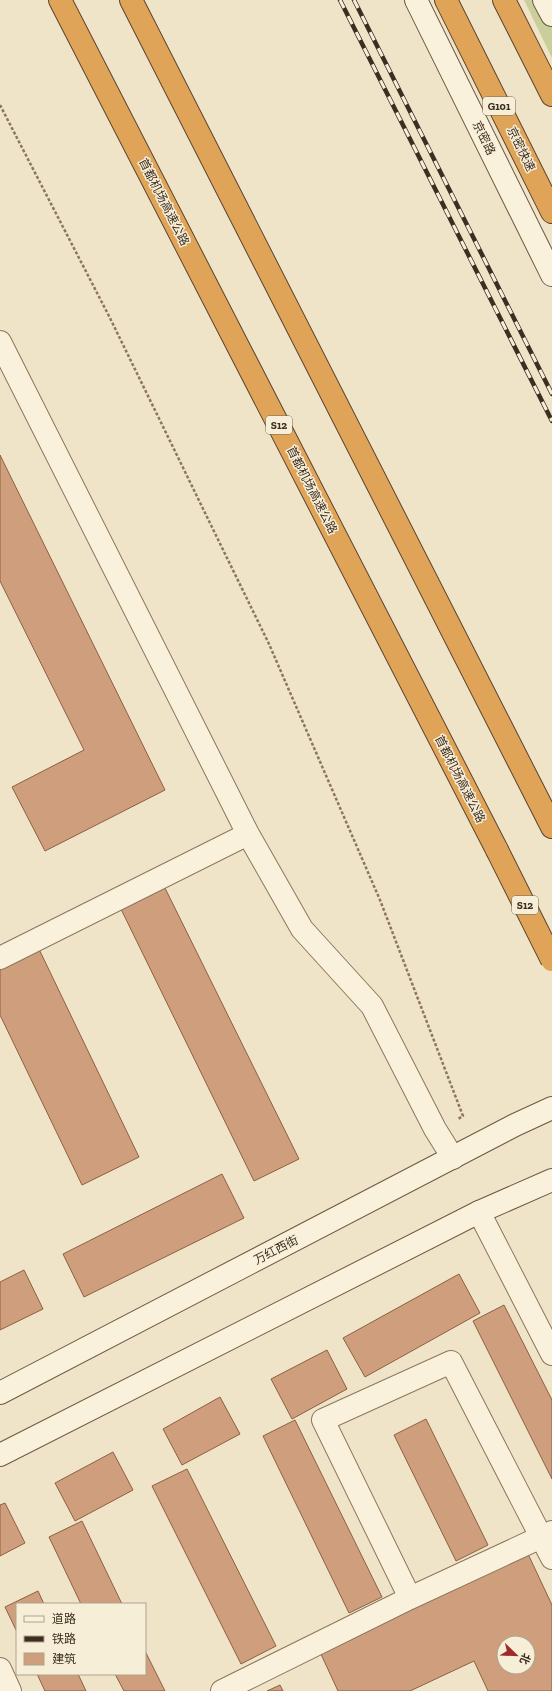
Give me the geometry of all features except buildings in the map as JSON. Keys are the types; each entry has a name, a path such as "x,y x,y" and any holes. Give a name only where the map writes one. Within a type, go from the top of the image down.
{"highway":[{"name":"首都机场高速公路","path":"60,0 497,850 552,960"},
{"path":"131,0 550,823"},
{"name":"京密快速","path":"446,0 552,212"},
{"path":"504,0 552,95"}],"street":[{"name":"京密路","path":"416,0 552,275"},
{"path":"544,0 552,15"},
{"path":"0,342 248,834 302,929 372,1006 436,1129 453,1158"},
{"path":"0,958 248,834"},
{"name":"万红西街","path":"0,1393 552,1108"},
{"path":"0,1455 479,1212 552,1180"},
{"path":"479,1212 552,1354"},
{"path":"410,1598 323,1420 451,1362 547,1535 552,1558"},
{"path":"222,1691 410,1598 547,1535"},
{"path":"0,1669 10,1691"}],"path":[{"path":"0,105 110,318 269,644 380,900 463,1116 436,1129"}],"green space":[{"path":"524,0 552,0 552,58"}],"railway":[{"path":"340,0 552,421"},
{"path":"354,0 552,394"}]}
